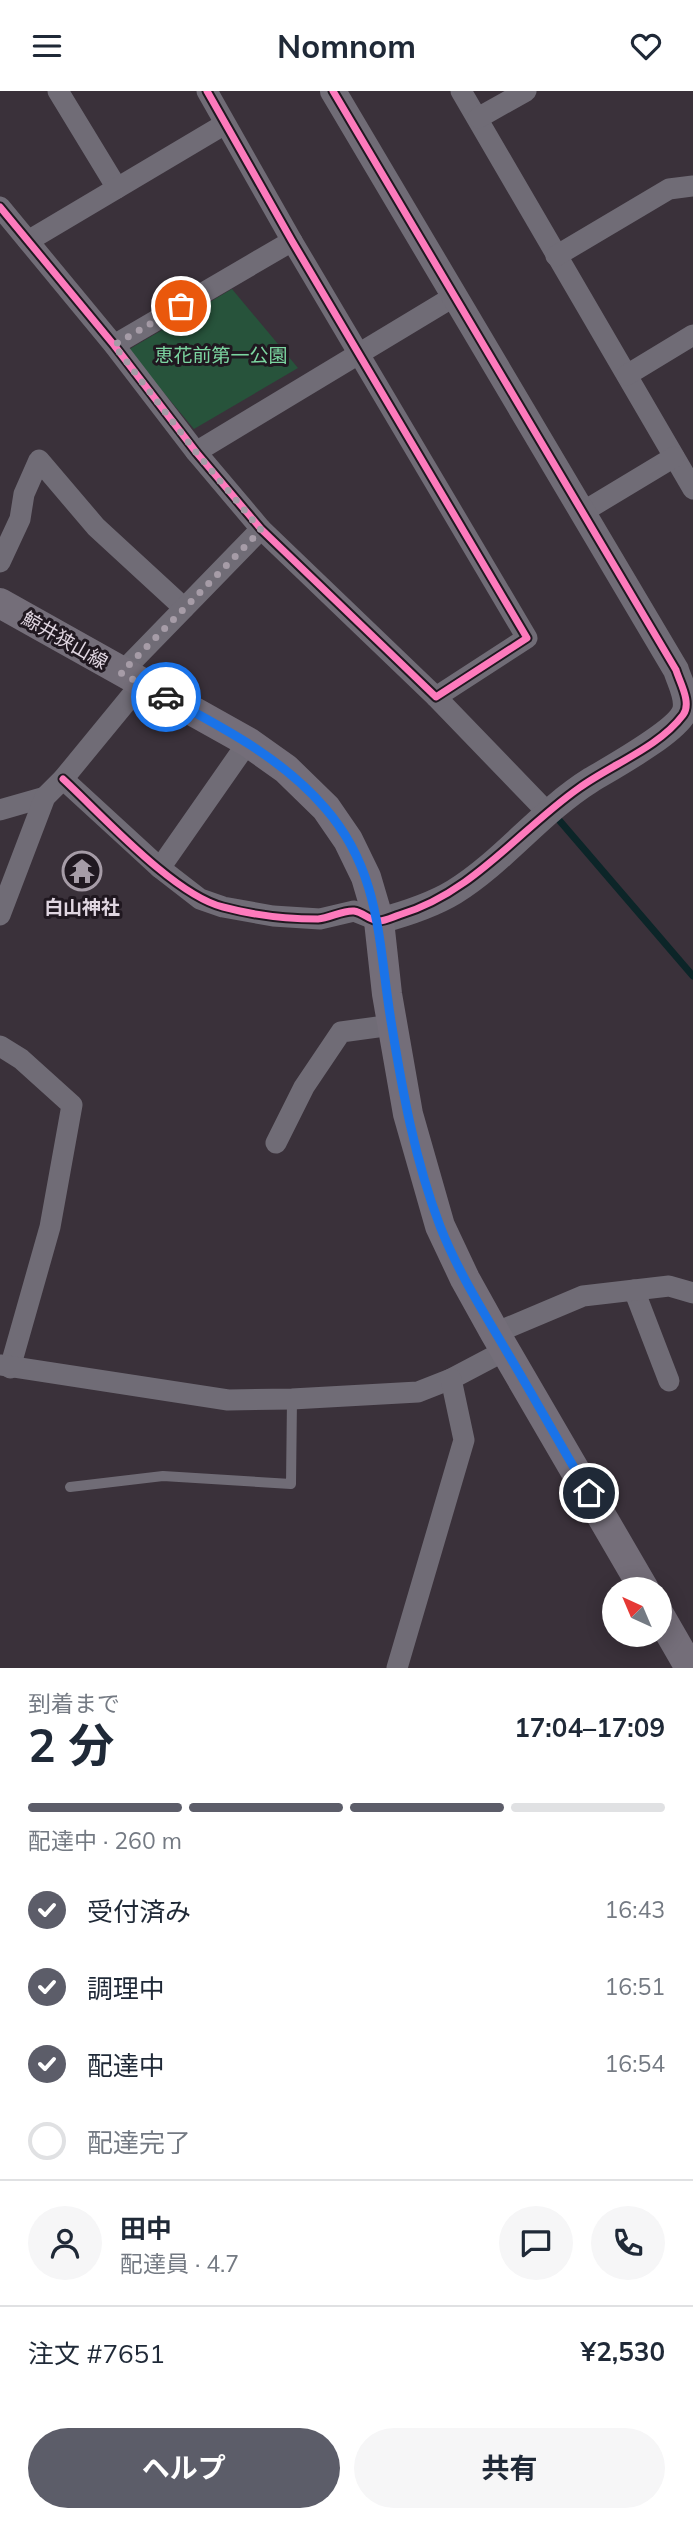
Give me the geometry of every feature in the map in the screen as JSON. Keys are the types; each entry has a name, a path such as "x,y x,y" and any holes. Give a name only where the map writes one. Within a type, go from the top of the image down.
{"main road":[{"name":"鯨井狭山線","path":"0,603 248,742 286,769 326,808 348,840 366,877 379,921 392,1025 408,1114 440,1226 500,1341 637,1577"},
{"path":"672,1637 690,1668"}],"street":[{"path":"58,91 117,188"},
{"path":"207,91 292,241 527,638 436,697"},
{"path":"63,779 192,894 223,907 273,916 320,919 354,911 379,921 412,911 452,893 480,874 547,812 581,786 660,737 689,715 676,670 333,91"},
{"path":"461,91 693,489"},
{"path":"478,118 526,91"},
{"path":"28,241 225,124"},
{"path":"556,256 669,189 693,186"},
{"path":"0,207 261,530 436,697 547,812"},
{"path":"114,345 292,241"},
{"path":"196,452 453,297"},
{"path":"627,375 693,335"},
{"path":"581,513 674,457"},
{"path":"0,562 20,519 24,494 39,460 96,527 184,608"},
{"path":"0,915 45,797 63,779 131,678 184,608 261,530"},
{"path":"160,868 248,742"},
{"path":"0,810 45,797"},
{"path":"276,1143 304,1087 341,1032 392,1025"},
{"path":"0,1047 21,1059 72,1105 50,1227 5,1367 228,1400 404,1394 451,1379 500,1341 583,1296 668,1286 693,1293"},
{"path":"634,1290 669,1381"},
{"path":"397,1668 464,1440 451,1379"}],"lane":[{"path":"70,1487 163,1476 291,1485 292,1399"}],"green space":[{"name":"恵花前第一公園","path":"232,289 298,368 194,429 128,350"}],"waterway":[{"path":"559,820 693,976"}],"cycle path":[{"path":"0,207 261,529 436,697 527,638 292,241 207,91"},
{"path":"63,779 161,871 204,900 223,907 270,916 318,919 354,911 381,921 425,905 450,892 579,788 661,737 673,727 685,710 684,693 676,670 333,91"}],"way so far":[{"path":"166,697 121,673 261,530 196,452 114,345 181,306"}],"place":[{"name":"白山神社","path":"82,871"}],"route":[{"path":"166,697 248,742 286,769 326,808 348,840 366,877 379,921 387,994 408,1114 440,1226 495,1333 589,1493"}]}
